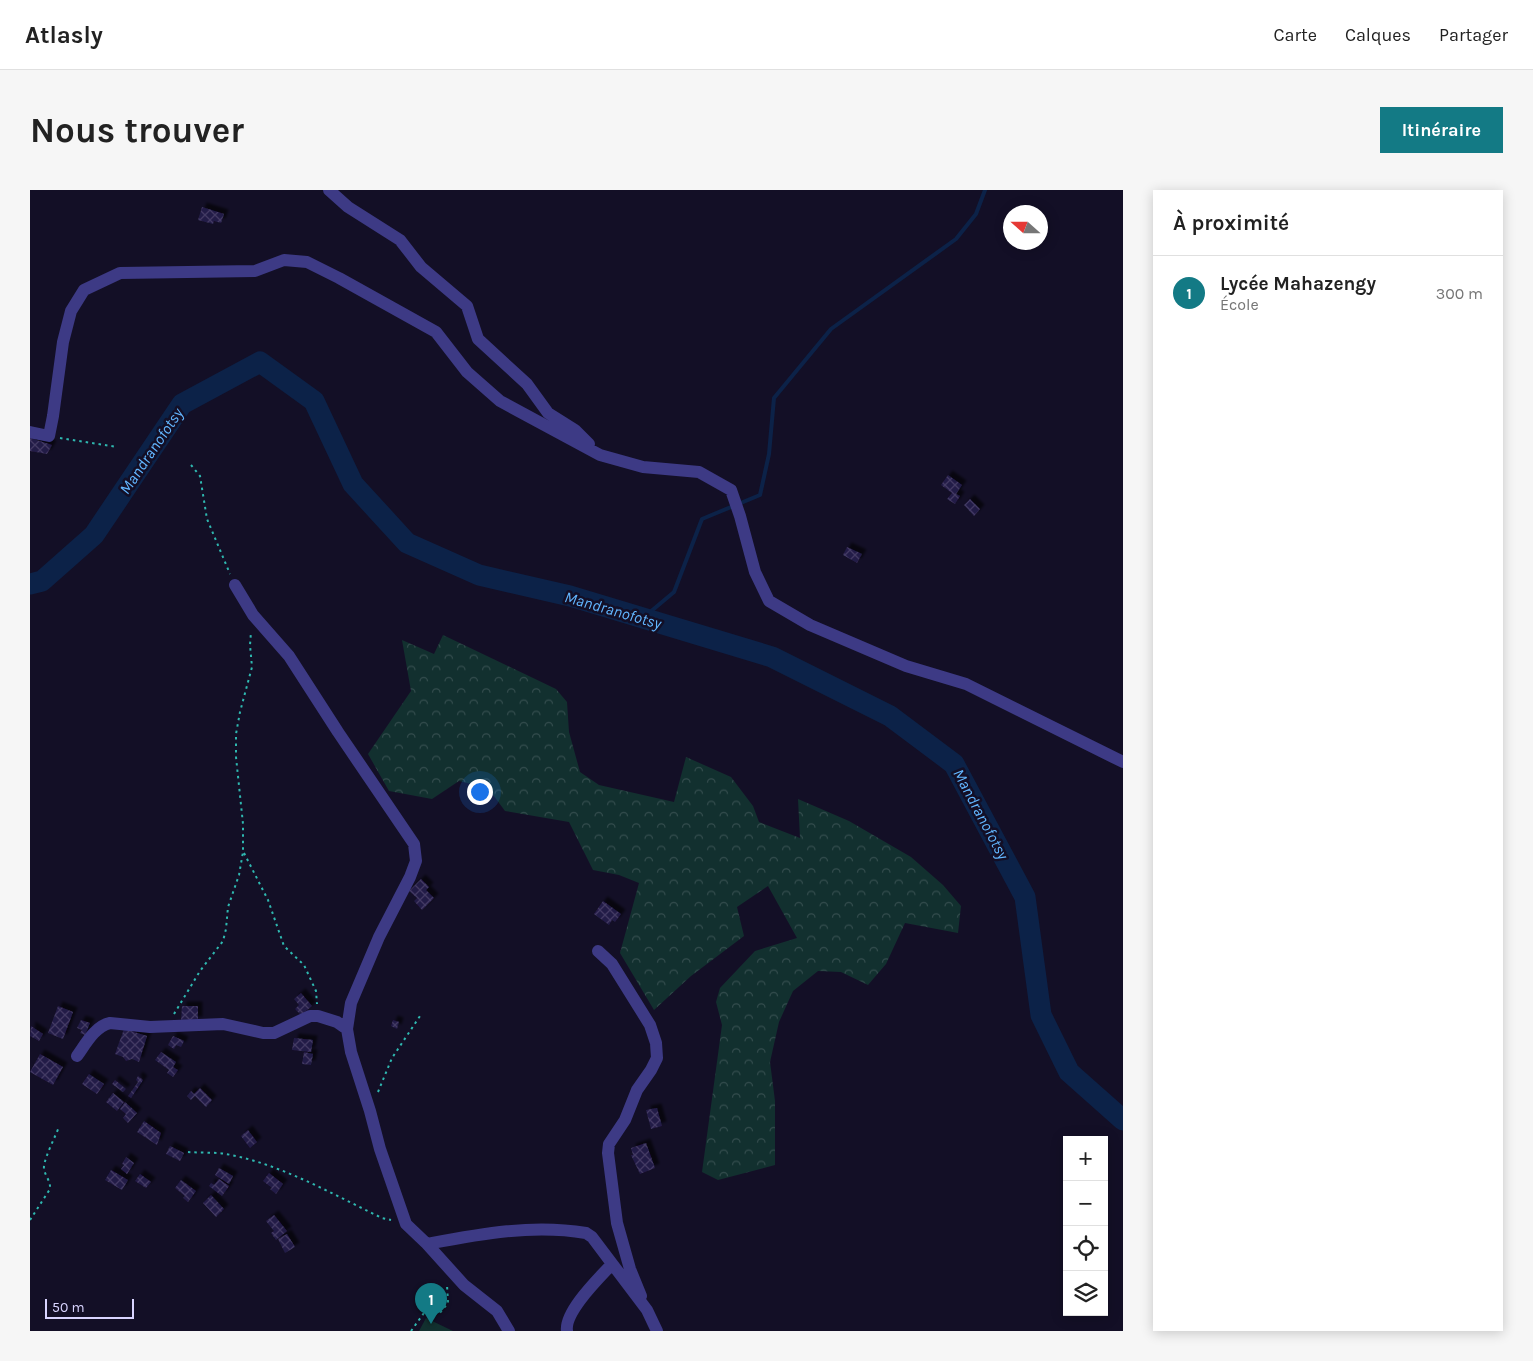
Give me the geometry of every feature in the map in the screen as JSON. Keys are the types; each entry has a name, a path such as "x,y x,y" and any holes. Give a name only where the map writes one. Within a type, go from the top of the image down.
{"street":[{"path":"329,190 348,207 400,240 421,267 467,306 478,339 527,384 548,413 575,430 600,455"},
{"path":"30,432 49,436 63,342 71,311 84,290 120,272 255,270 284,260 307,262 340,278 436,332 467,372 500,401 600,455 643,467 699,472 731,490 755,572 769,602 810,625 897,662 966,684 1123,762"},
{"path":"235,585 253,615 289,656 414,844 416,861 372,954 352,1003 347,1029 380,1150 406,1224 464,1285 497,1311 509,1331"},
{"path":"598,951 612,964 650,1025 656,1043 657,1058 637,1090 626,1120 609,1144 608,1154 617,1223 630,1269 657,1331"},
{"path":"77,1056 96,1031 104,1024 168,1027 223,1024 254,1032 274,1032 300,1019 318,1016 336,1022 347,1029"},
{"path":"426,1244 491,1232 532,1228 570,1230 586,1233 592,1237 647,1310"},
{"path":"567,1331 566,1324 574,1308 612,1264"}],"path":[{"path":"49,436 117,447"},
{"path":"191,465 200,476 207,519 235,585"},
{"path":"168,1027 200,971 223,941 228,907 239,876 244,852 244,824 236,757 236,734 252,667 250,645 253,615"},
{"path":"244,852 268,900 284,946 304,965 316,991 318,1016"},
{"path":"370,1111 392,1058 420,1016"},
{"path":"30,1220 50,1189 50,1184 44,1170 44,1163 59,1127"},
{"path":"188,1152 223,1154 250,1159 296,1176 382,1218 406,1224"},
{"path":"411,1331 424,1313 439,1314 448,1303 446,1267"}],"green space":[{"path":"443,635 556,689 567,702 569,732 580,772 599,785 674,802 686,757 731,777 753,806 759,822 800,838 798,799 849,821 911,857 943,885 961,906 958,933 905,923 886,964 868,985 841,972 818,971 793,991 779,1022 770,1062 775,1101 775,1165 718,1180 702,1172 722,1025 716,1002 720,988 755,951 797,938 768,886 737,907 744,936 691,976 654,1010 620,953 639,883 619,875 593,870 569,822 505,811 488,788 459,781 432,799 389,791 368,754 411,691 402,640 434,654"},
{"path":"426,1318 453,1331 419,1331"}],"building":[{"path":"202,207 224,214 221,223 214,221 213,224 198,220"},
{"path":"30,438 52,445 47,454 30,451"},
{"path":"948,475 962,485 956,494 960,496 955,504 947,499 952,493 941,485"},
{"path":"970,499 980,509 974,516 964,505"},
{"path":"847,547 862,554 857,563 843,555"},
{"path":"421,879 429,887 426,890 434,898 422,910 414,901 417,898 409,891"},
{"path":"603,901 621,914 615,922 612,920 609,925 594,914"},
{"path":"301,993 312,1006 301,1015 295,1009 299,1005 294,999"},
{"path":"58,1006 73,1012 63,1039 48,1033"},
{"path":"182,1006 198,1006 198,1021 181,1021"},
{"path":"81,1020 90,1023 85,1035 80,1033 82,1030 77,1028"},
{"path":"393,1020 399,1022 397,1029 391,1026"},
{"path":"31,1026 43,1034 39,1041 30,1036"},
{"path":"124,1029 147,1036 139,1062 132,1059 126,1061 123,1057 115,1054"},
{"path":"173,1036 184,1041 181,1047 176,1045 174,1049 168,1045"},
{"path":"294,1038 313,1040 311,1052 292,1050"},
{"path":"161,1052 176,1062 173,1067 178,1070 173,1077 167,1073 169,1070 155,1060"},
{"path":"304,1052 313,1054 311,1065 302,1064"},
{"path":"40,1054 63,1067 53,1085 30,1072"},
{"path":"89,1074 104,1084 97,1094 82,1084"},
{"path":"138,1076 143,1080 131,1098 128,1096 138,1082 136,1080"},
{"path":"115,1080 126,1089 123,1092 112,1084"},
{"path":"200,1088 212,1100 206,1107 195,1096 191,1100 187,1096 191,1091 194,1094"},
{"path":"113,1093 124,1102 117,1111 106,1102"},
{"path":"125,1102 137,1113 128,1123 123,1118 126,1114 120,1109"},
{"path":"657,1108 662,1126 651,1129 646,1110"},
{"path":"144,1121 161,1133 157,1145 137,1132"},
{"path":"248,1130 257,1142 250,1148 241,1136"},
{"path":"646,1143 655,1168 640,1174 631,1155 633,1155 631,1148"},
{"path":"170,1146 184,1153 180,1161 166,1154"},
{"path":"126,1157 134,1163 127,1174 121,1169"},
{"path":"219,1168 233,1176 229,1184 215,1175"},
{"path":"111,1170 128,1180 122,1190 105,1180"},
{"path":"269,1173 283,1184 276,1194 263,1181"},
{"path":"140,1174 151,1182 146,1188 135,1181"},
{"path":"219,1179 229,1186 222,1196 209,1186 211,1183 214,1185"},
{"path":"181,1180 196,1191 188,1202 183,1198 185,1196 175,1188"},
{"path":"211,1195 224,1209 216,1217 203,1203"},
{"path":"274,1215 287,1231 276,1240 271,1233 274,1231 266,1221"},
{"path":"287,1234 295,1247 285,1253 278,1239"}],"waterway":[{"path":"643,618 674,592 702,519 760,495 769,454 774,398 831,329 956,239 976,214 985,190"},
{"name":"Mandranofotsy","path":"30,584 42,581 94,535 182,404 260,362 314,401 353,484 407,543 479,575 570,596 772,657 890,716 954,764 1025,897 1041,1015 1069,1072 1123,1120"}],"place":[{"name":"Lycée Mahazengy","path":"431,1324"}]}
